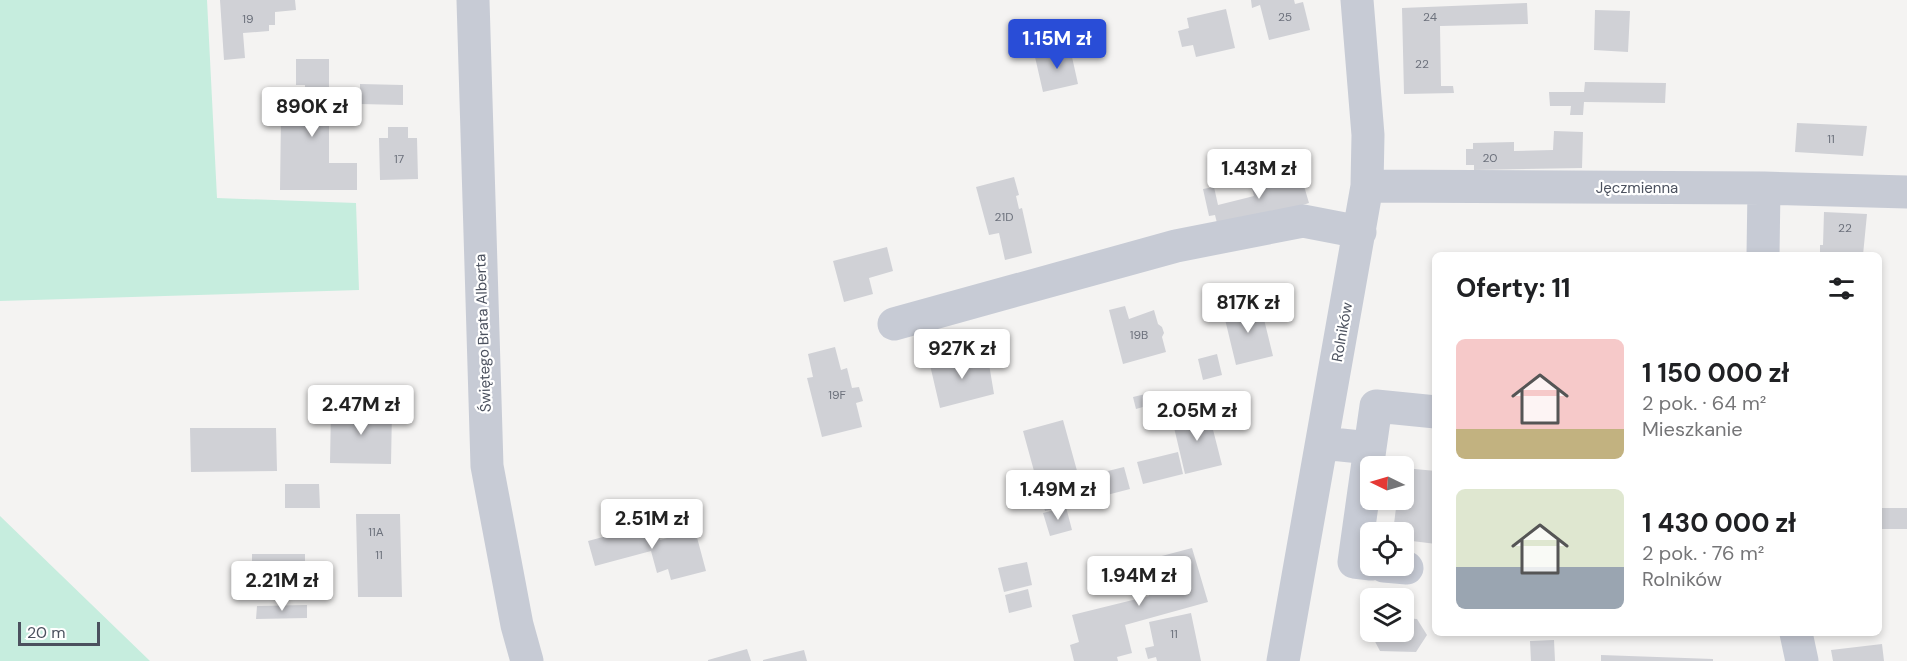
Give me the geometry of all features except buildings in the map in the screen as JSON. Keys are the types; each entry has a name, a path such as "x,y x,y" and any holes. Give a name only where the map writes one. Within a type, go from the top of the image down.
{"street":[{"name":"Świętego Brata Alberta","path":"473,0 487,466 517,625 527,661"},
{"name":"Rolników","path":"1283,661 1367,186 1368,135 1356,0"},
{"name":"Jęczmienna","path":"1367,186 1764,188 1907,192"},
{"path":"1762,252 1764,188"},
{"path":"894,324 1176,246 1303,221 1360,232"},
{"path":"1360,563 1354,562 1376,406 1432,412"},
{"path":"1322,443 1370,448"},
{"path":"1797,636 1802,661"}],"green space":[{"path":"0,0 207,0 217,198 356,203 359,290 0,301"},
{"path":"0,516 150,661 0,661"}]}
